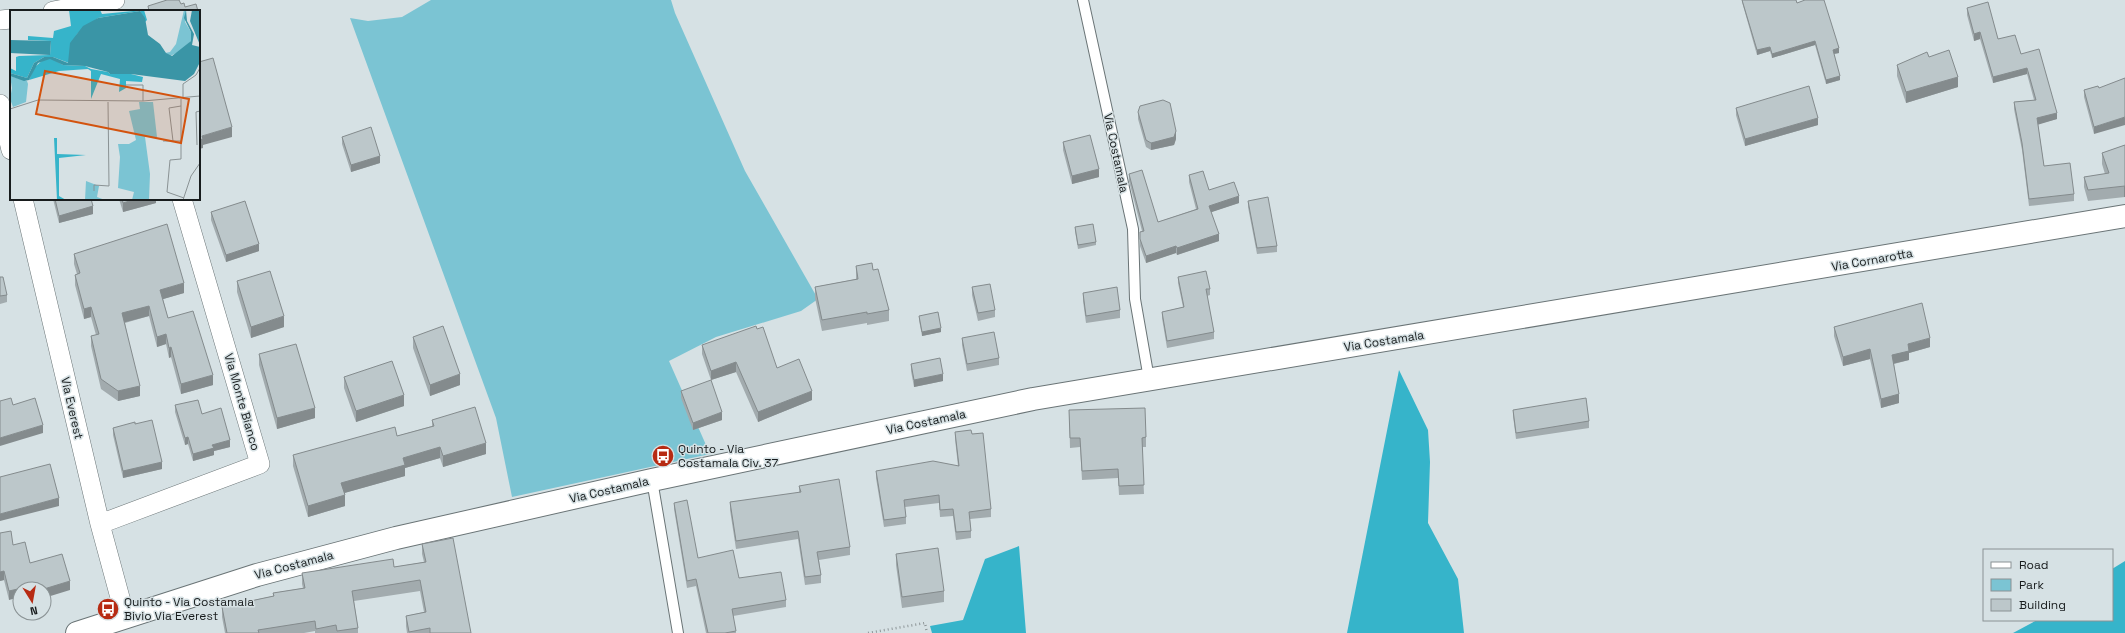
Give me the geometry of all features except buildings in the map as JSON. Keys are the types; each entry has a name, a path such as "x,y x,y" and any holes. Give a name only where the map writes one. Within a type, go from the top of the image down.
{"main road":[{"name":"Via Cornarotta","path":"1618,302 2125,216"},
{"name":"Via Costamala","path":"90,631 125,616 257,574 396,538 652,480 1033,399 1618,302"}],"street":[{"path":"59,10 115,0"},
{"path":"124,0 127,10"},
{"path":"0,20 10,18"},
{"path":"0,104 10,146"},
{"name":"Via Everest","path":"23,200 100,524 125,616"},
{"name":"Via Monte Bianco","path":"100,524 260,464 182,200"}],"lane":[{"name":"Via Costamala","path":"1083,0 1133,229 1135,299 1149,379"},
{"path":"652,480 678,633"}],"path":[{"path":"868,633 925,623 927,633"}],"green space":[{"path":"431,0 671,0 675,13 745,171 818,299 801,311 716,337 669,361 710,454 512,497 496,418 350,18 368,21 402,17"}],"shaded area":[{"path":"1399,370 1428,430 1430,462 1428,523 1458,579 1464,633 1347,633"},
{"path":"1019,546 1026,633 932,633 930,626 963,620 985,559"},
{"path":"2125,561 2125,633 2013,633 2035,621 2113,621 2113,568"}],"place":[{"name":"Quinto - Via Costamala Civ. 37","path":"663,456"},
{"name":"Quinto - Via Costamala Bivio Via Everest","path":"108,609"}]}
